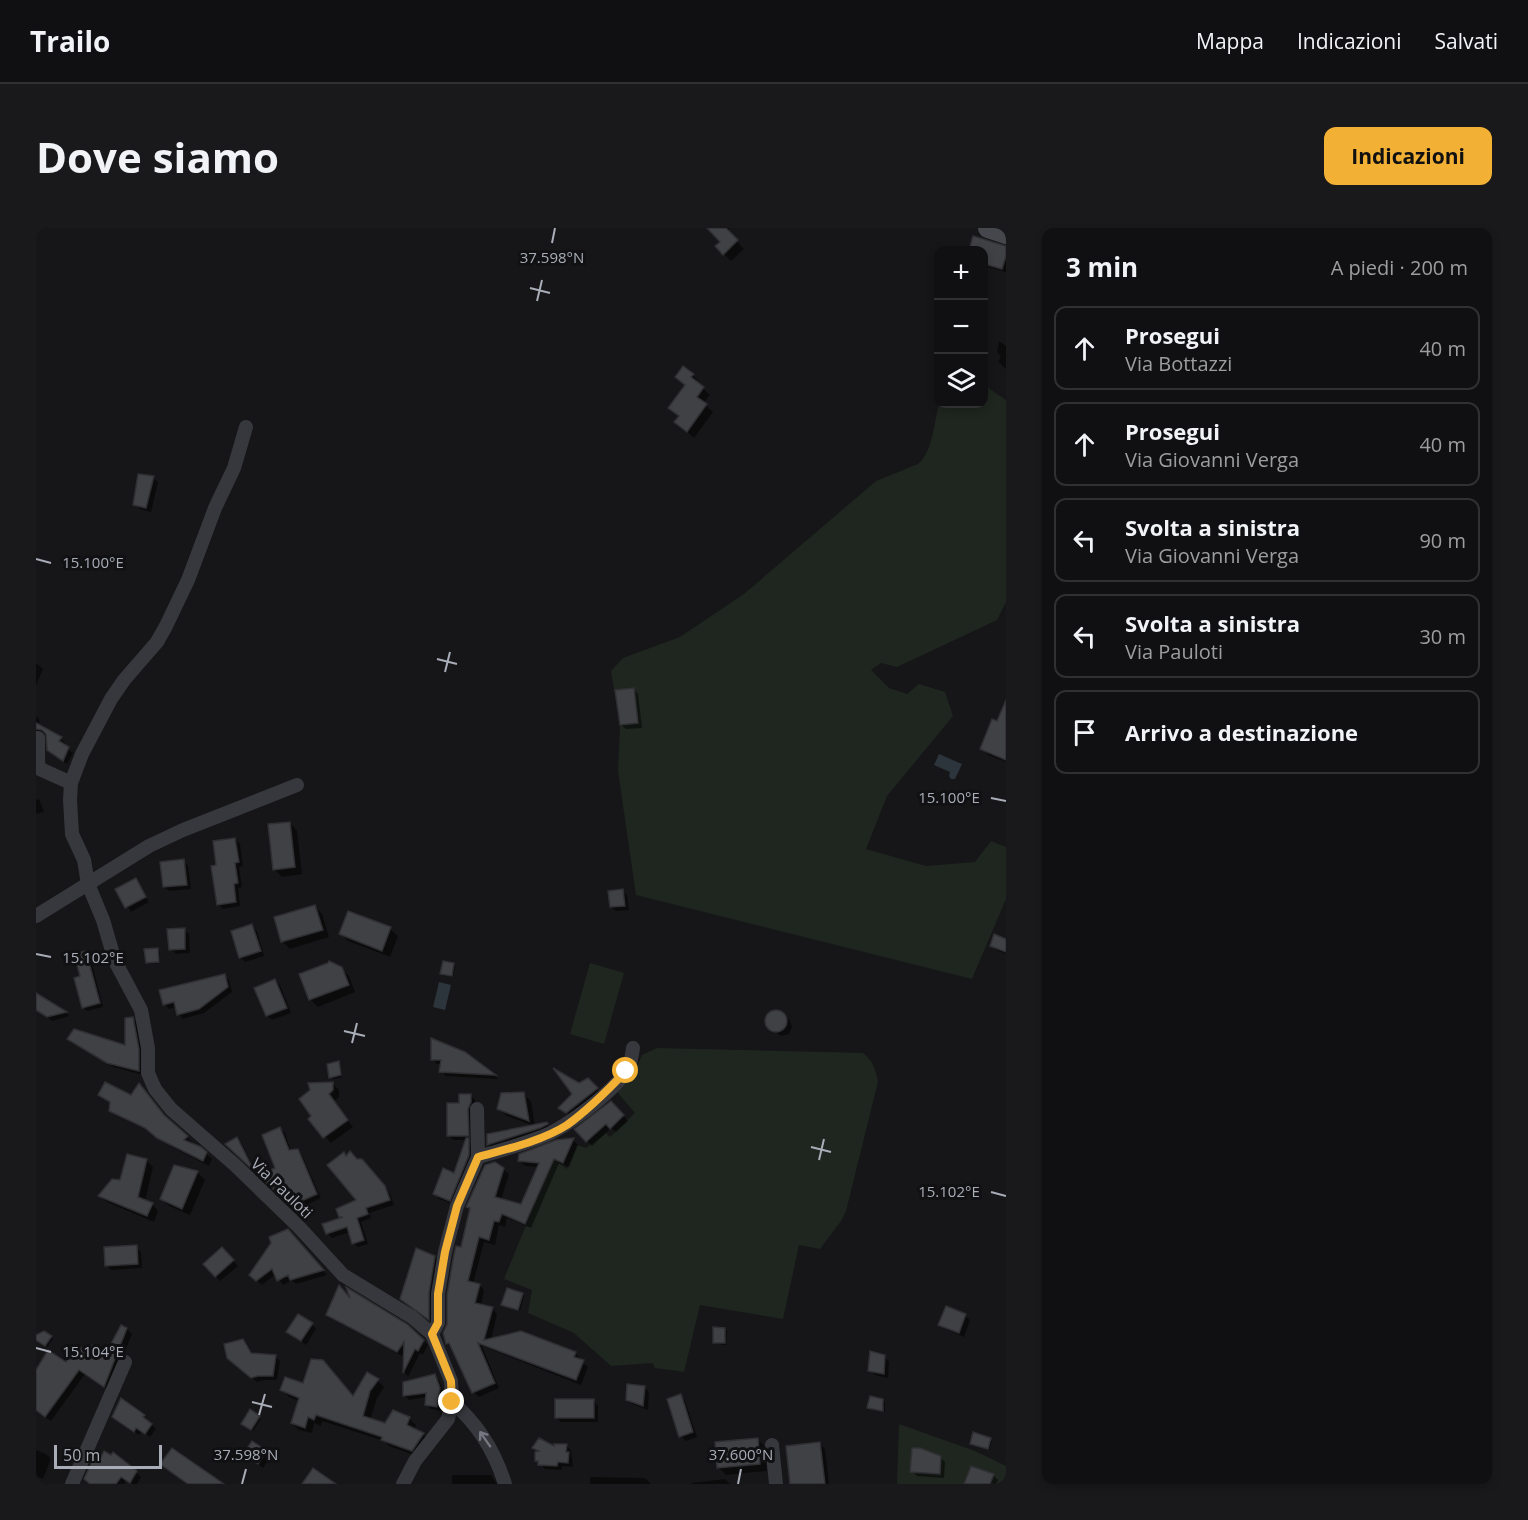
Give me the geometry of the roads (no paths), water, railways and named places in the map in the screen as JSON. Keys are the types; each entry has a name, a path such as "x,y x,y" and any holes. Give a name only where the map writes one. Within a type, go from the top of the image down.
{"main road":[{"path":"988,228 1006,234"}],"street":[{"path":"36,738 38,738 40,769 71,783 82,754 111,699 124,680 157,642 166,626 188,580 215,508 234,468 246,427"},
{"name":"Via Pauloti","path":"71,783 72,834 84,860 88,884 103,920 115,961 141,1010 148,1048 148,1073 154,1089 171,1109 235,1165 299,1227 343,1275 404,1312 432,1334 451,1381 452,1402"},
{"path":"36,916 158,842 297,785"},
{"path":"478,1157 545,1136 566,1125 605,1093 626,1071 632,1060 633,1048"},
{"path":"432,1334 438,1323 438,1294 448,1240 457,1206 478,1157 477,1109"},
{"path":"72,1484 125,1362"},
{"path":"403,1484 415,1461 448,1419 452,1402 468,1416 492,1450 505,1484"},
{"path":"772,1445 776,1484"}]}
